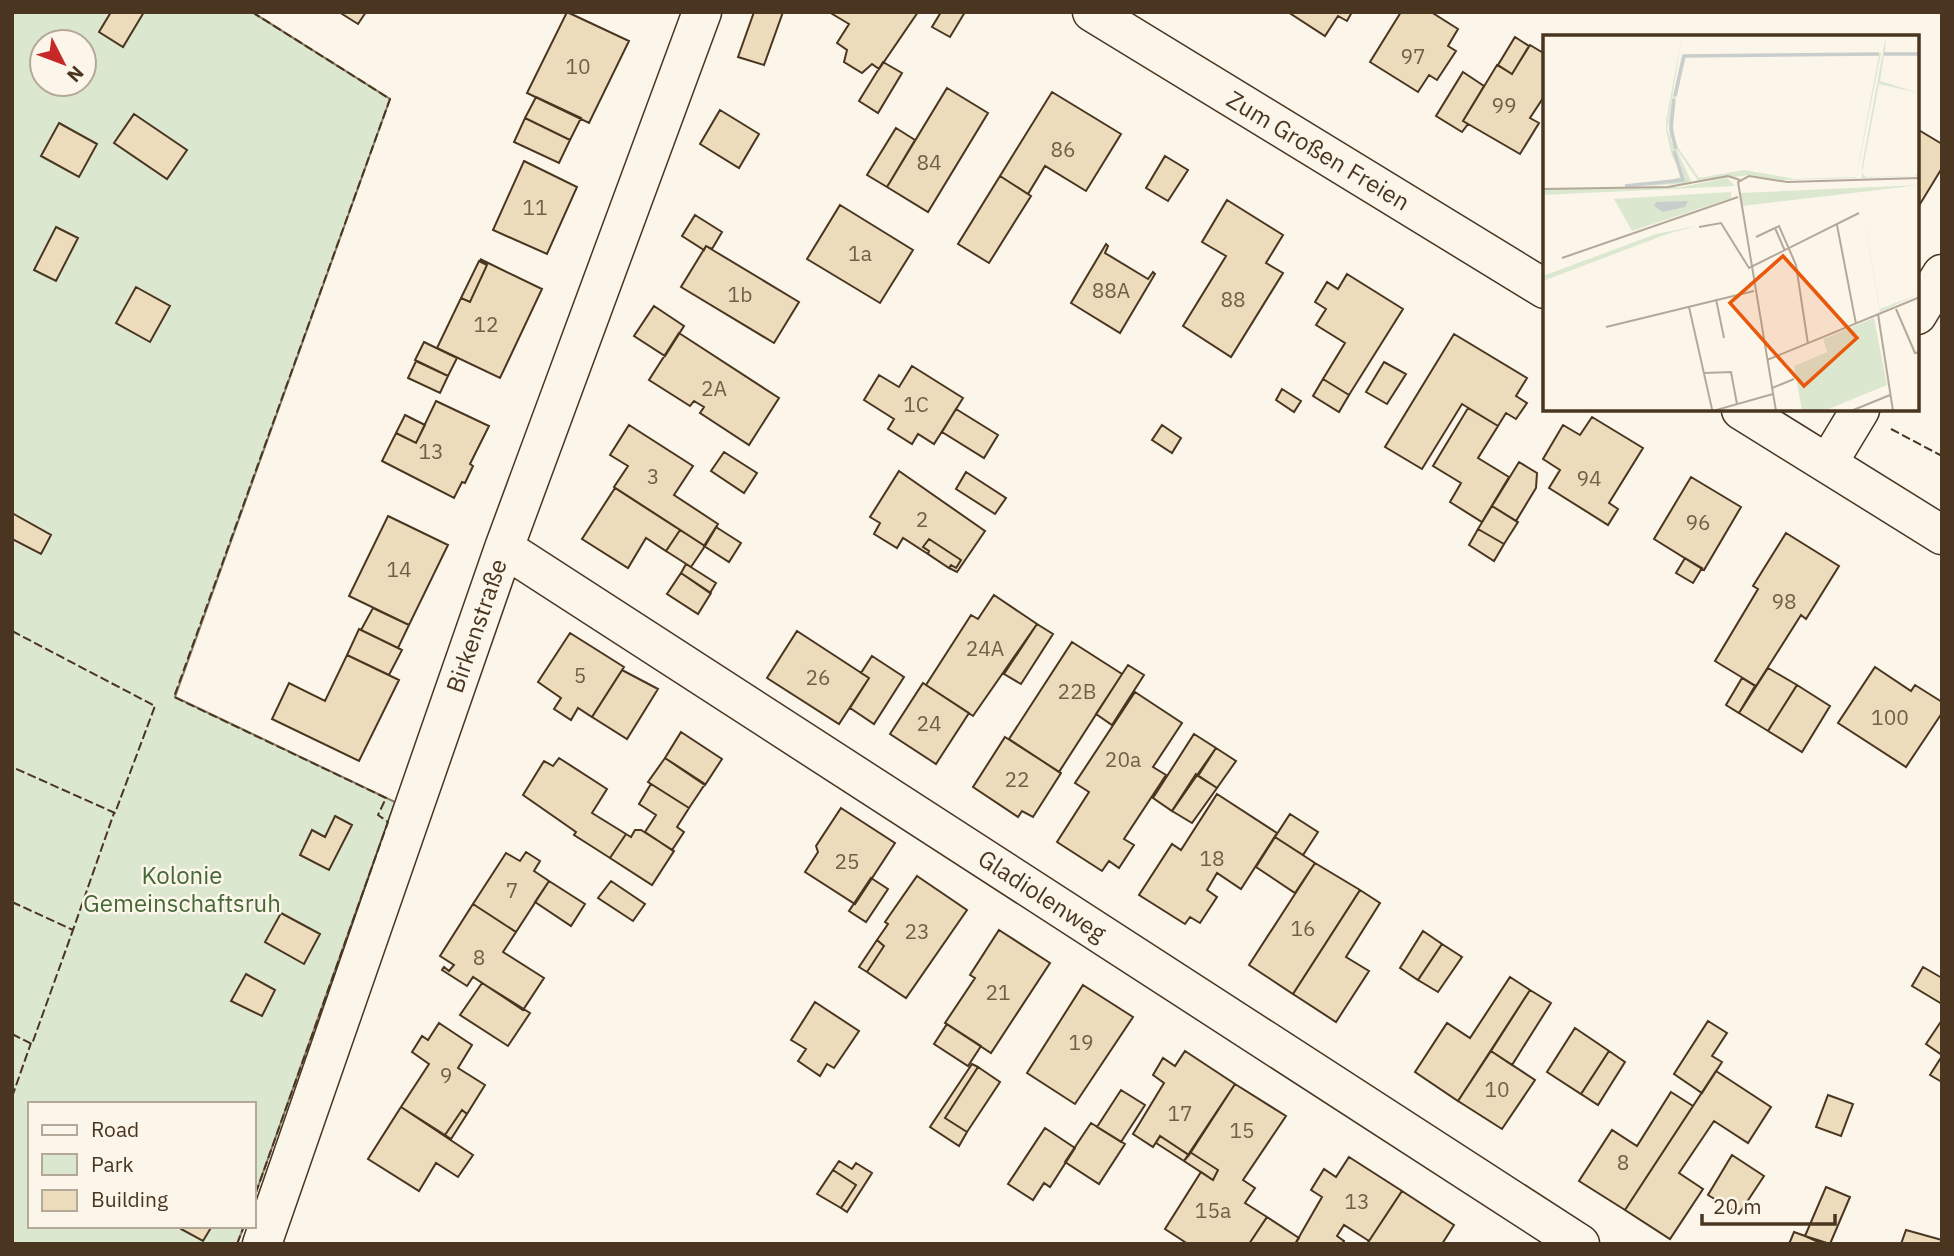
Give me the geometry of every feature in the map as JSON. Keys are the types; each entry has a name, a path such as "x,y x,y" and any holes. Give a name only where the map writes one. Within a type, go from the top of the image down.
{"street":[{"name":"Birkenstraße","path":"262,1244 504,548 702,12"},
{"name":"Zum Großen Freien","path":"1092,12 1543,288"},
{"path":"1919,312 1942,274"},
{"path":"1743,411 1942,535"},
{"path":"1828,463 1859,411"},
{"name":"Gladiolenweg","path":"504,548 1580,1244"}],"green space":[{"name":"Kolonie Gemeinschaftsruh","path":"12,12 252,12 390,99 175,697 395,802 256,1192 256,1102 28,1102 28,1228 243,1228 237,1244 12,1244"}],"building":[{"path":"111,12 144,12 123,47 99,32"},
{"path":"339,12 366,12 358,24"},
{"path":"567,12 629,41 589,123 527,93"},
{"path":"754,12 783,12 764,65 738,57"},
{"path":"829,12 918,12 879,69 872,64 862,73 844,62 847,50 837,43 849,24"},
{"path":"941,12 965,12 950,37 932,27"},
{"path":"1288,12 1352,12 1347,21 1338,16 1325,36"},
{"path":"1401,12 1431,12 1458,29 1448,46 1456,51 1437,80 1429,75 1418,92 1370,62"},
{"path":"1515,37 1529,46 1512,74 1498,65"},
{"path":"1530,45 1543,53 1543,98 1530,118 1539,123 1520,154 1463,121 1497,65 1512,74"},
{"path":"883,62 902,73 878,113 859,101"},
{"path":"1463,72 1484,86 1463,121 1468,124 1462,132 1436,116"},
{"path":"947,88 988,113 928,212 887,187"},
{"path":"1052,92 1121,134 1086,191 1045,166 1028,194 1000,176"},
{"path":"536,97 581,118 570,140 525,118"},
{"path":"720,110 759,134 739,168 700,144"},
{"path":"134,114 187,150 167,179 114,143"},
{"path":"525,118 570,140 559,163 514,142"},
{"path":"59,123 97,144 79,177 41,156"},
{"path":"896,128 915,140 887,187 867,175"},
{"path":"1919,130 1942,144 1942,168 1919,206"},
{"path":"1165,156 1188,170 1168,201 1146,188"},
{"path":"524,161 577,187 547,254 493,230"},
{"path":"1000,176 1031,196 989,263 958,244"},
{"path":"1227,200 1283,235 1266,263 1283,273 1231,357 1183,326 1226,256 1202,242"},
{"path":"840,205 913,250 880,303 807,259"},
{"path":"695,215 722,232 712,249 706,246 704,250 682,236"},
{"path":"56,227 78,238 56,281 34,270"},
{"path":"1106,244 1108,246 1105,253 1148,279 1153,272 1155,274 1120,333 1071,303"},
{"path":"706,246 799,302 774,343 681,287"},
{"path":"480,259 542,289 500,378 437,348 461,298 470,302 487,265"},
{"path":"479,261 487,265 470,302 461,298"},
{"path":"1347,274 1403,309 1349,395 1323,379 1345,343 1316,325 1326,309 1315,302 1327,282 1338,289"},
{"path":"136,287 170,306 150,342 116,323"},
{"path":"654,306 684,326 665,356 634,336"},
{"path":"679,333 779,398 749,445 700,413 704,407 694,401 690,406 649,380"},
{"path":"1454,334 1527,378 1516,396 1527,403 1516,419 1506,413 1498,426 1462,404 1422,469 1385,447"},
{"path":"424,342 457,358 448,376 415,360"},
{"path":"416,361 448,376 440,393 408,378"},
{"path":"1384,362 1406,374 1387,404 1366,392"},
{"path":"912,366 963,398 934,444 918,434 912,444 888,429 894,419 864,400 879,375 899,387"},
{"path":"1323,379 1349,395 1339,412 1313,396"},
{"path":"1282,389 1301,401 1294,412 1276,400"},
{"path":"436,401 489,426 470,464 473,466 465,483 462,482 454,498 382,461 396,433 416,443"},
{"path":"1468,408 1498,426 1478,458 1509,477 1482,522 1450,502 1461,483 1433,466"},
{"path":"956,409 998,435 984,458 942,432"},
{"path":"405,415 425,425 416,443 396,433"},
{"path":"1592,417 1643,448 1609,503 1618,509 1608,525 1549,488 1560,470 1543,459 1563,425 1580,435"},
{"path":"629,425 693,466 674,495 718,524 705,546 614,487 628,466 610,455"},
{"path":"1162,425 1181,438 1172,453 1152,440"},
{"path":"724,452 757,473 744,493 711,471"},
{"path":"1519,462 1537,473 1536,488 1516,521 1492,506"},
{"path":"899,471 985,531 957,572 949,568 951,565 956,568 961,560 929,539 923,547 929,551 928,554 903,538 897,548 874,534 880,523 870,517"},
{"path":"966,472 1006,498 995,514 956,489"},
{"path":"1691,477 1741,507 1704,570 1654,539"},
{"path":"615,488 680,530 666,551 646,538 628,568 582,539"},
{"path":"1492,506 1518,522 1504,544 1478,529"},
{"path":"12,513 51,535 41,554 12,539"},
{"path":"388,516 448,545 409,625 349,596"},
{"path":"716,527 741,543 729,562 704,546"},
{"path":"1478,529 1504,544 1494,561 1469,545"},
{"path":"680,530 705,546 691,567 666,551"},
{"path":"1786,533 1839,566 1806,619 1801,615 1756,686 1715,661 1758,589 1753,586"},
{"path":"929,539 961,560 956,568 951,565 949,568 928,554 929,551 923,547"},
{"path":"1685,558 1702,568 1693,583 1676,573"},
{"path":"686,564 716,583 710,593 681,573"},
{"path":"681,573 711,593 698,614 667,594"},
{"path":"994,595 1037,624 973,716 926,685 971,615 978,619"},
{"path":"373,608 409,625 398,648 361,630"},
{"path":"1037,624 1053,634 1021,684 1004,674"},
{"path":"359,629 402,650 389,675 347,655"},
{"path":"797,631 869,678 839,724 767,678"},
{"path":"570,633 624,667 592,717 578,708 571,720 554,709 561,698 538,682"},
{"path":"1072,642 1122,674 1059,772 1009,739"},
{"path":"347,655 399,680 359,761 272,719 289,683 325,701"},
{"path":"872,656 904,677 874,724 850,708 869,678 861,673"},
{"path":"1128,665 1144,675 1112,725 1096,714"},
{"path":"1875,667 1911,691 1915,685 1942,702 1942,713 1906,767 1838,723"},
{"path":"1768,668 1797,685 1768,731 1739,713"},
{"path":"622,670 658,689 627,739 592,717"},
{"path":"1742,678 1755,686 1739,713 1726,705"},
{"path":"923,683 969,713 936,764 890,734"},
{"path":"1797,685 1830,706 1802,752 1768,731"},
{"path":"1135,692 1182,723 1153,767 1166,775 1124,839 1134,845 1119,868 1109,861 1102,871 1057,842 1089,792 1075,783"},
{"path":"681,732 722,759 705,785 665,758"},
{"path":"1194,734 1216,748 1172,811 1153,798"},
{"path":"1005,737 1061,773 1033,817 1022,811 1018,817 973,787"},
{"path":"1216,748 1236,761 1217,788 1198,776"},
{"path":"559,758 607,789 592,813 626,834 610,858 574,835 576,832 523,795 544,761 553,766"},
{"path":"665,758 705,784 689,808 648,782"},
{"path":"1196,774 1217,788 1192,823 1172,811"},
{"path":"651,784 689,808 677,827 684,832 672,850 645,832 656,815 639,804"},
{"path":"1217,794 1277,833 1241,889 1217,873 1207,890 1217,897 1200,923 1190,917 1185,924 1139,895 1172,844 1181,850"},
{"path":"841,808 895,843 855,904 805,872 818,852 816,846"},
{"path":"1290,814 1318,832 1303,855 1275,837"},
{"path":"335,816 352,825 329,870 300,855 312,830 325,837"},
{"path":"635,830 641,830 674,851 652,885 610,858 626,834 631,837"},
{"path":"1275,837 1315,863 1295,893 1256,867"},
{"path":"526,852 540,861 534,871 549,881 516,932 473,904 506,853 520,861"},
{"path":"1315,863 1360,890 1293,994 1249,965"},
{"path":"917,876 967,910 906,998 867,972 884,946 877,940 888,924 885,922"},
{"path":"871,878 888,889 866,922 849,911"},
{"path":"549,881 585,904 571,926 535,902"},
{"path":"611,881 645,904 633,921 598,898"},
{"path":"1360,890 1380,903 1346,957 1369,971 1336,1022 1293,994"},
{"path":"473,904 516,932 503,952 544,978 523,1010 473,977 467,986 442,970 444,967 449,971 454,965 440,956"},
{"path":"281,913 320,934 304,964 265,942"},
{"path":"999,930 1050,963 991,1053 945,1023 975,978 970,975"},
{"path":"1423,931 1442,944 1418,980 1400,968"},
{"path":"877,940 884,946 867,972 859,967"},
{"path":"1442,944 1462,957 1438,992 1418,980"},
{"path":"1923,967 1942,978 1942,1004 1912,986"},
{"path":"246,974 275,990 262,1016 231,1001"},
{"path":"1510,977 1530,990 1458,1101 1415,1072 1447,1023 1470,1038"},
{"path":"482,983 530,1013 508,1046 460,1015"},
{"path":"1083,985 1133,1017 1075,1104 1027,1073"},
{"path":"1530,990 1551,1003 1512,1065 1491,1051"},
{"path":"815,1002 859,1031 834,1068 827,1064 820,1076 798,1061 806,1049 791,1040"},
{"path":"1942,1020 1942,1055 1926,1044"},
{"path":"1708,1021 1727,1033 1712,1056 1722,1062 1702,1093 1674,1074"},
{"path":"439,1023 472,1045 458,1068 485,1085 467,1114 462,1110 445,1135 401,1107 429,1064 412,1052 422,1036 428,1040"},
{"path":"947,1024 981,1046 968,1066 934,1044"},
{"path":"1575,1028 1609,1051 1581,1094 1547,1072"},
{"path":"1185,1051 1235,1084 1189,1155 1160,1136 1153,1147 1133,1134 1164,1083 1153,1075 1163,1058 1175,1066"},
{"path":"1491,1051 1535,1080 1502,1129 1458,1101"},
{"path":"1609,1051 1625,1062 1598,1105 1581,1094"},
{"path":"1942,1056 1942,1082 1930,1075"},
{"path":"972,1064 978,1067 945,1118 967,1132 959,1146 930,1127"},
{"path":"978,1067 1000,1082 967,1132 945,1118"},
{"path":"1716,1071 1771,1107 1748,1143 1714,1121 1679,1173 1703,1189 1670,1239 1625,1210"},
{"path":"1235,1084 1286,1116 1243,1180 1255,1188 1245,1203 1267,1217 1249,1244 1188,1244 1165,1229 1201,1172 1213,1180 1218,1170 1190,1152"},
{"path":"1121,1090 1145,1105 1121,1142 1097,1127"},
{"path":"1671,1092 1693,1106 1625,1210 1579,1181 1612,1130 1637,1146"},
{"path":"1828,1095 1853,1104 1841,1136 1816,1127"},
{"path":"401,1107 473,1155 458,1177 436,1163 419,1191 368,1159"},
{"path":"462,1110 467,1114 451,1139 445,1135"},
{"path":"1091,1123 1125,1144 1099,1184 1065,1162"},
{"path":"1045,1128 1075,1148 1050,1187 1044,1183 1033,1200 1008,1184"},
{"path":"1160,1136 1189,1155 1184,1161 1156,1143"},
{"path":"1190,1152 1218,1170 1213,1180 1184,1161"},
{"path":"1732,1155 1764,1176 1739,1214 1708,1195"},
{"path":"1349,1157 1402,1191 1369,1241 1344,1225 1337,1236 1344,1241 1342,1244 1295,1244 1322,1197 1311,1190 1324,1169 1336,1177"},
{"path":"839,1161 852,1169 856,1163 872,1173 847,1212 841,1208 856,1185 833,1170"},
{"path":"833,1170 856,1185 841,1208 817,1194"},
{"path":"1826,1187 1850,1197 1830,1244 1805,1236"},
{"path":"1402,1191 1454,1225 1442,1244 1367,1244"},
{"path":"1267,1217 1299,1238 1295,1244 1249,1244"},
{"path":"181,1228 211,1228 203,1241"},
{"path":"1906,1230 1942,1240 1942,1244 1901,1244"},
{"path":"1794,1232 1805,1236 1823,1244 1789,1244"}],"fence":[{"path":"252,12 390,99 174,697 386,798 378,815 388,822 256,1192"},
{"path":"1891,429 1942,456"},
{"path":"12,631 155,706 115,813 12,767"},
{"path":"12,902 73,930 114,813"},
{"path":"12,1034 32,1044 73,930"},
{"path":"12,1097 31,1043"},
{"path":"237,1244 243,1228"}]}
